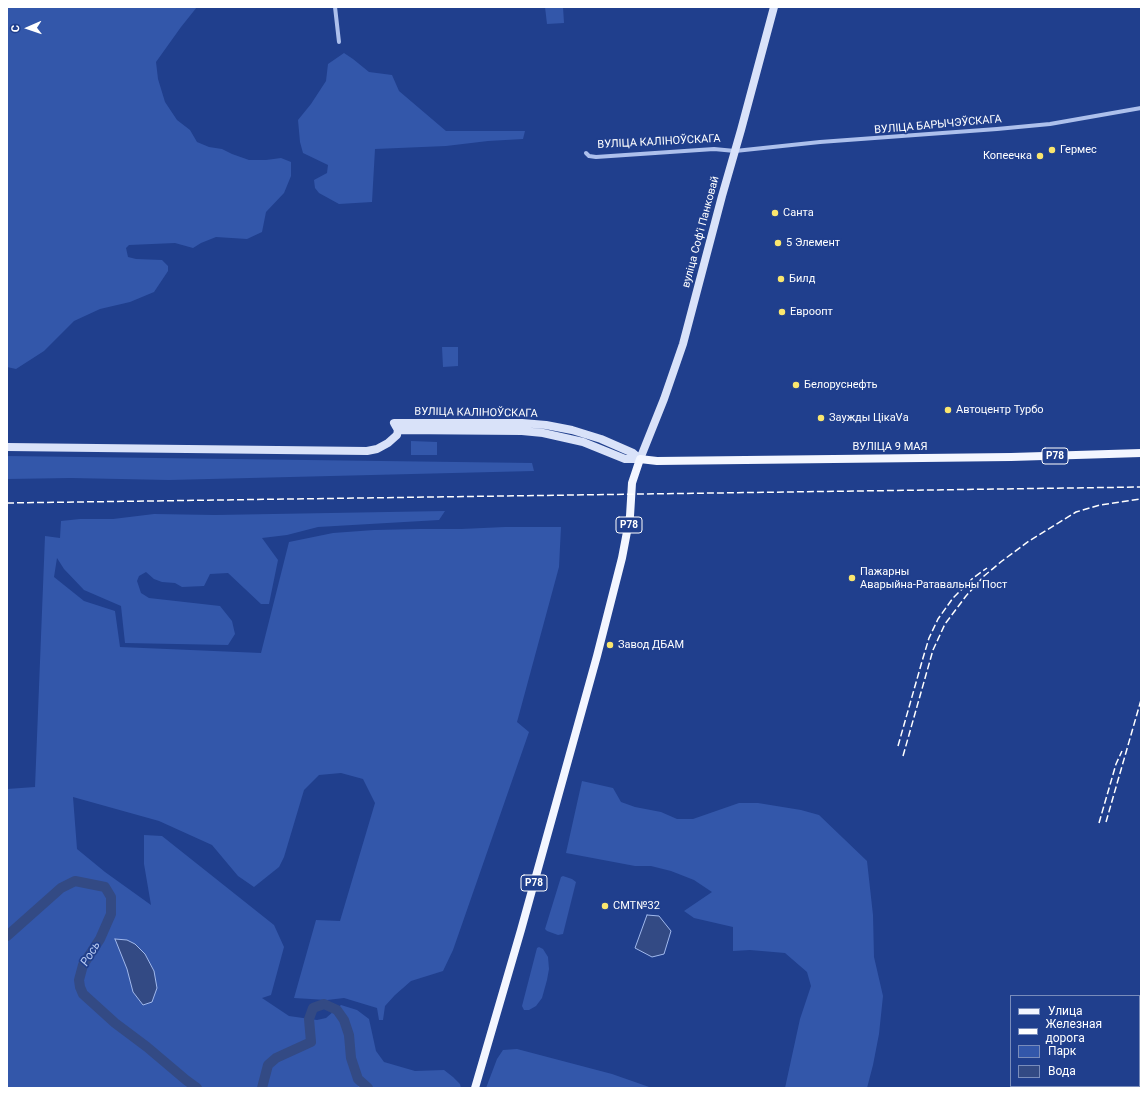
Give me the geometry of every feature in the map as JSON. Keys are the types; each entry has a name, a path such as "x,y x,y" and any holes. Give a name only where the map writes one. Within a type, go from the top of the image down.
{"main road":[{"name":"ВУЛІЦА 9 МАЯ","path":"640,459 657,461 1141,454"},
{"name":"Р78","path":"475,1088 521,930 619,571 630,516 632,483 640,459"}],"street":[{"path":"335,7 339,42"},
{"name":"вуліца Софʼі Панковай","path":"640,459 664,399 682,344 774,7"},
{"name":"ВУЛІЦА БАРЫЧЭЎСКАГА","path":"735,151 820,142 1004,128 1057,122 1141,108"},
{"name":"ВУЛІЦА КАЛІНОЎСКАГА","path":"586,153 589,156 596,157 714,149 735,151"},
{"name":"ВУЛІЦА КАЛІНОЎСКАГА","path":"7,447 367,451 377,450 388,444 397,435 396,427 522,423 546,425 572,430 601,439 633,453 640,459"}],"green space":[{"path":"7,7 197,7 156,62 158,79 165,102 177,120 190,130 197,142 209,147 222,149 249,160 281,158 291,162 291,176 284,193 266,212 262,232 247,239 216,237 193,248 175,243 129,245 126,248 128,257 136,259 162,260 168,266 168,271 154,292 130,302 100,309 74,321 44,351 16,369 7,367"},
{"path":"545,7 563,7 564,23 547,24"},
{"path":"344,53 369,72 392,75 399,91 446,131 525,131 523,139 446,146 375,149 372,202 339,204 319,193 315,188 314,180 327,173 328,165 303,153 300,142 298,120 311,104 326,81 328,64"},
{"path":"442,347 458,347 458,366 443,367"},
{"path":"411,441 437,442 437,455 411,455"},
{"path":"7,456 532,463 534,471 169,480 71,478 7,479"},
{"path":"445,511 439,520 318,527 287,535 262,538 278,560 269,604 261,604 228,573 210,574 204,586 182,587 175,583 162,582 154,579 146,572 139,576 137,581 141,593 149,598 220,606 232,621 235,634 228,645 125,643 121,606 84,590 64,569 57,558 54,577 84,601 115,611 120,647 261,653 289,542 333,533 374,530 561,527 559,567 517,722 529,732 453,950 443,971 411,981 395,995 385,1006 383,1020 379,1020 377,1008 344,998 327,1000 294,998 316,920 340,921 375,803 363,779 341,773 319,775 304,790 284,857 279,867 254,887 238,876 212,845 159,821 73,797 77,849 105,872 151,905 144,864 144,835 162,836 274,925 284,947 271,995 262,998 289,1016 317,1020 326,1018 341,1005 357,1010 369,1019 376,1051 384,1062 415,1071 444,1070 460,1084 461,1088 7,1088 7,789 35,787 45,536 60,538 61,521 80,519 113,519 154,514 215,515","holes":["116,939 135,944 145,954 154,971 133,992 127,969"]},
{"path":"582,781 613,788 621,802 635,807 661,812 677,819 693,819 739,803 758,803 801,810 819,815 867,861 873,915 874,957 883,996 879,1034 867,1088 785,1088 800,1019 811,986 807,972 785,953 750,950 733,951 733,927 694,918 684,911 712,892 694,880 671,871 651,866 635,866 566,853"},
{"path":"563,876 576,882 563,934 558,935 545,929 561,877"},
{"path":"539,947 543,949 548,957 549,969 547,980 542,998 536,1006 529,1010 524,1010 522,1006 537,948"},
{"path":"517,1049 612,1074 652,1088 486,1088 497,1059 503,1050"}],"water":[{"path":"647,915 659,916 671,931 664,954 652,957 635,948"},
{"path":"115,939 127,940 135,944 145,954 154,971 157,988 152,1002 143,1005 133,992 127,969"}],"waterway":[{"name":"Рось","path":"7,936 61,888 75,881 105,887 111,897 111,914 100,939 83,965 79,980 83,994 115,1023 197,1088"},
{"name":"Рось","path":"262,1088 268,1065 276,1058 311,1042 309,1019 313,1008 324,1004 337,1010 344,1020 349,1035 351,1058 358,1079 368,1088"},
{"name":"Рось","path":"358,1079 360,1088"}],"railway":[{"path":"7,503 1141,487"},
{"path":"903,756 933,650 945,624 966,596 984,576 1029,541 1076,512 1100,505 1141,499"},
{"path":"898,746 929,638 938,619 953,598 973,578 987,568"},
{"path":"1106,822 1141,700"},
{"path":"1099,823 1116,764 1122,751"}],"place":[{"name":"Гермес","path":"1052,150"},
{"name":"Копеечка","path":"1040,156"},
{"name":"Санта","path":"775,213"},
{"name":"5 Элемент","path":"778,243"},
{"name":"Билд","path":"781,279"},
{"name":"Евроопт","path":"782,312"},
{"name":"Белоруснефть","path":"796,385"},
{"name":"Автоцентр Турбо","path":"948,410"},
{"name":"Заужды ЦікаVа","path":"821,418"},
{"name":"Пажарны Аварыйна-Ратавальны Пост","path":"852,578"},
{"name":"Завод ДБАМ","path":"610,645"},
{"name":"СМТ№32","path":"605,906"}]}
